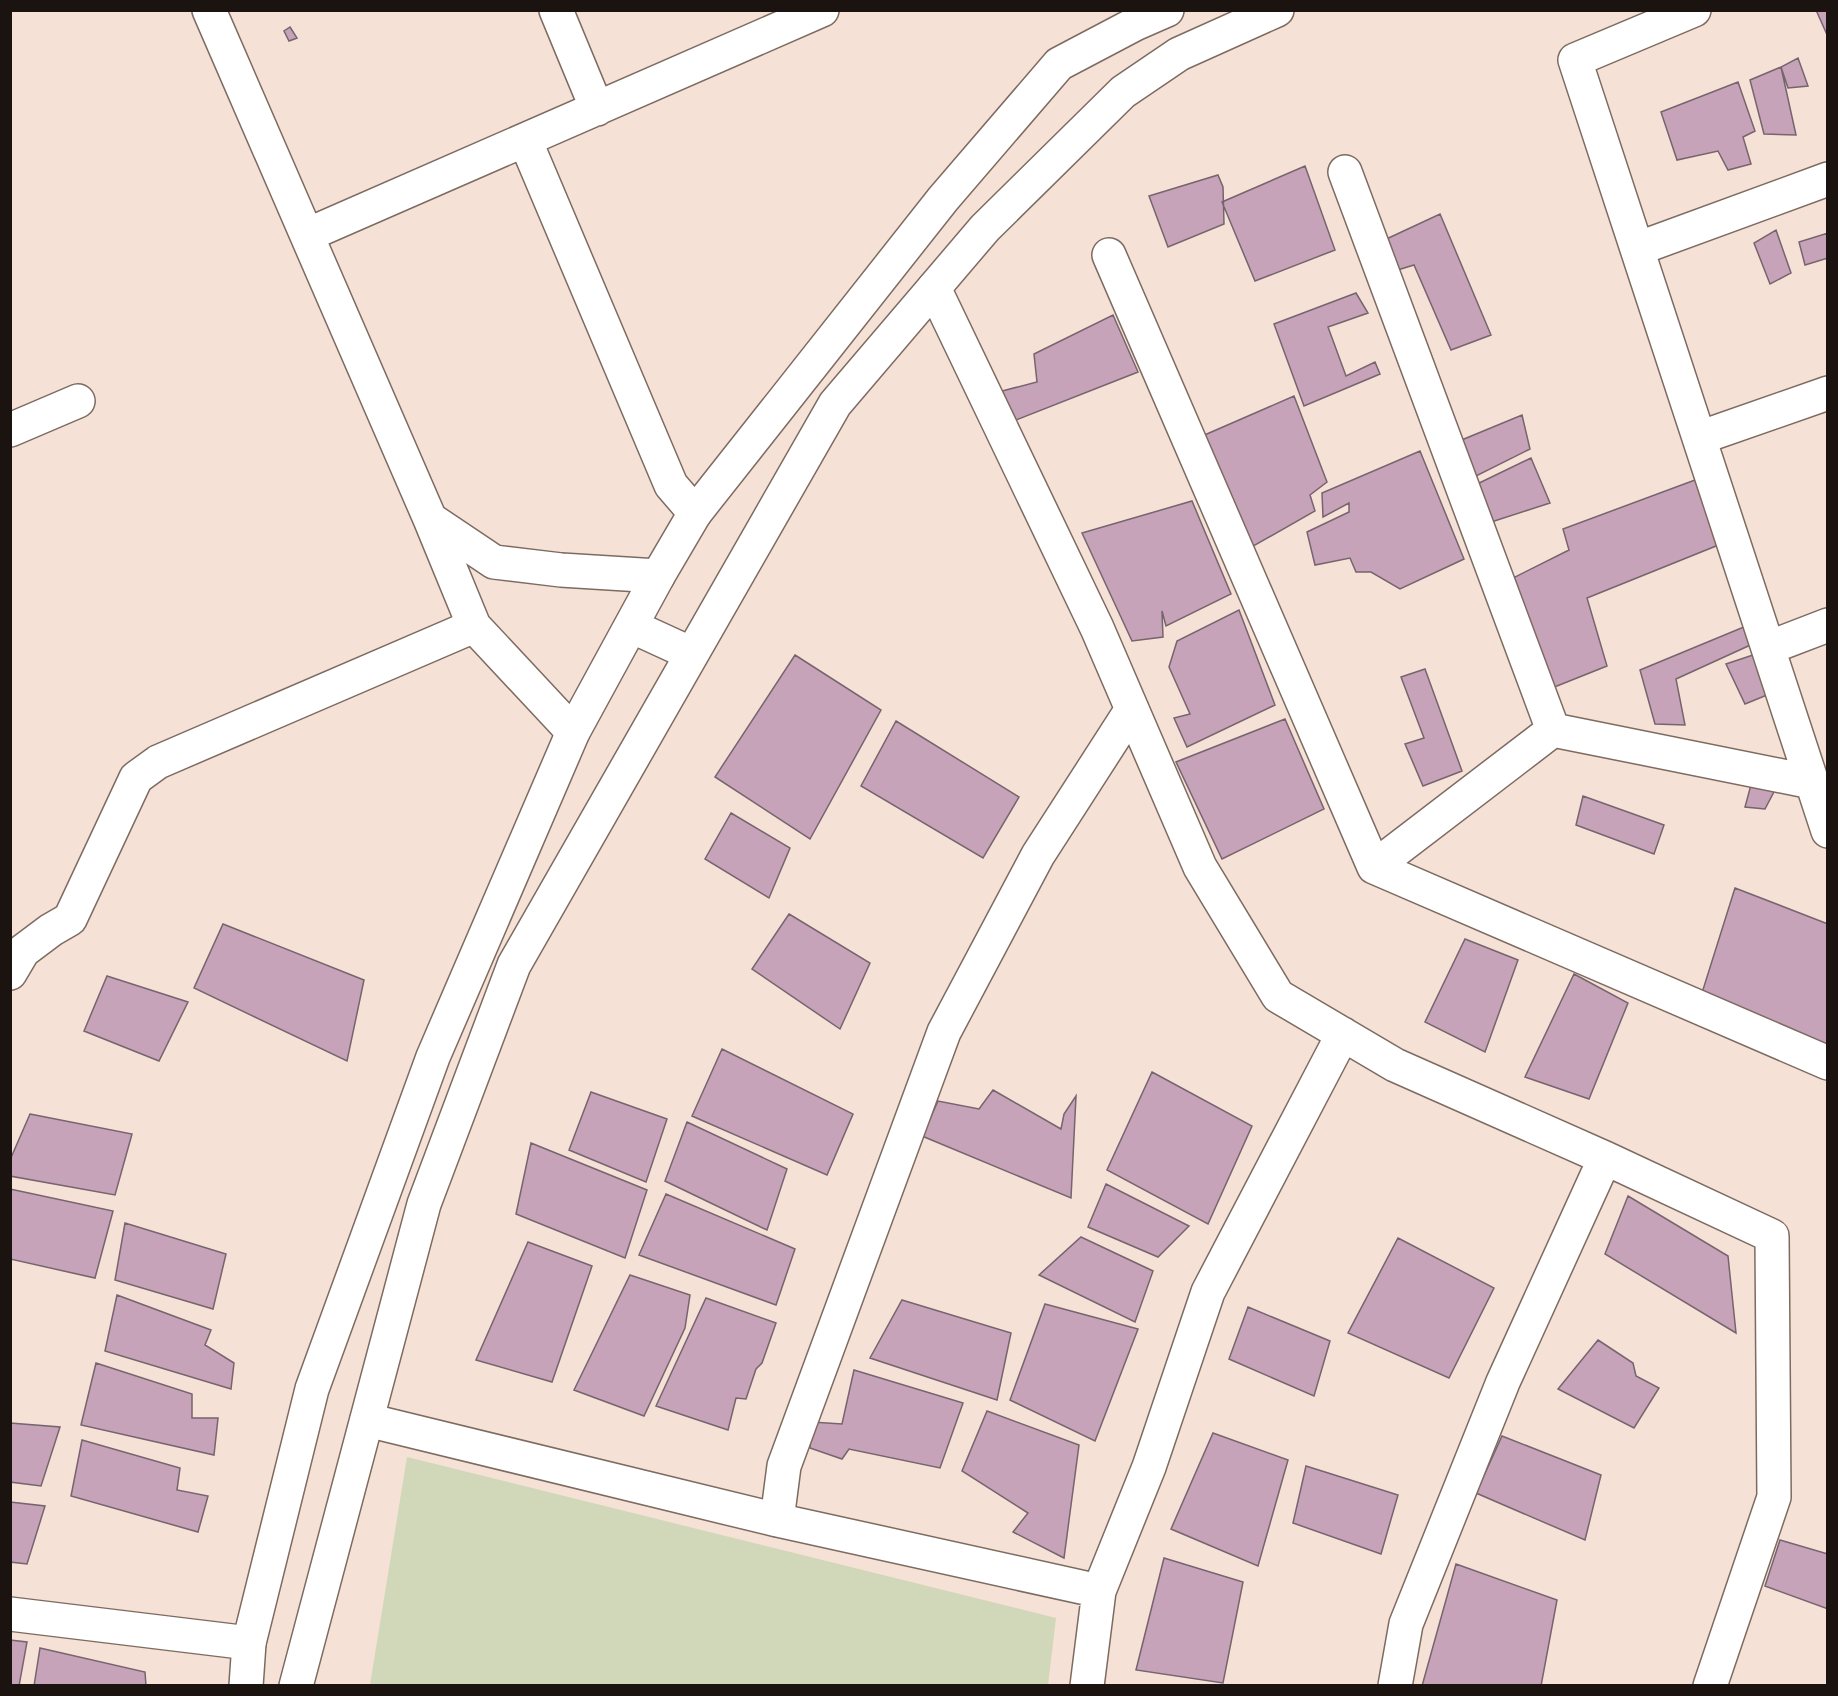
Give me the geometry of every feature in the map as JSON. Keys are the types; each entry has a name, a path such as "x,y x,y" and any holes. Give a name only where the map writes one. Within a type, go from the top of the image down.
{"street":[{"path":"209,10 430,519 474,626 573,732"},
{"path":"556,10 597,109"},
{"path":"307,235 822,10"},
{"path":"246,1686 249,1643 312,1389 433,1057 573,732 658,576 695,513 943,199 1059,64 1167,10"},
{"path":"296,1686 424,1204 514,965 835,404 986,228 1123,92 1179,54 1277,10"},
{"path":"1694,10 1575,60 1827,831"},
{"path":"525,140 671,485 695,513"},
{"path":"1345,172 1553,730"},
{"path":"1637,249 1827,179"},
{"path":"1109,255 1374,867 1827,1063"},
{"path":"934,288 1097,628 1200,867 1278,996 1395,1065 1605,1158 1772,1236 1774,1497 1710,1686"},
{"path":"1699,438 1827,393"},
{"path":"10,430 78,401"},
{"path":"430,519 494,562 561,570 658,576"},
{"path":"1768,648 1827,625"},
{"path":"10,973 23,951 70,919 136,778 158,762 474,626"},
{"path":"632,626 692,654"},
{"path":"777,1520 784,1466 944,1032 1038,855 1132,710"},
{"path":"1374,867 1553,730 1812,782"},
{"path":"1087,1686 1099,1592 1149,1467 1208,1292 1343,1034"},
{"path":"1395,1686 1406,1624 1503,1382 1605,1158"},
{"path":"367,1420 777,1520 1099,1592"},
{"path":"10,1614 249,1643"}],"green space":[{"path":"407,1457 1056,1618 1048,1685 370,1685"}],"building":[{"path":"1816,10 1828,10 1828,37"},
{"path":"290,27 297,38 289,41 284,31"},
{"path":"1798,58 1808,86 1788,88 1781,67"},
{"path":"1781,67 1796,135 1764,134 1750,80"},
{"path":"1738,82 1755,131 1743,137 1751,164 1728,170 1718,151 1677,160 1661,112"},
{"path":"1305,166 1335,250 1255,281 1222,202"},
{"path":"1218,175 1223,187 1224,224 1168,247 1149,196"},
{"path":"1440,214 1491,335 1451,350 1414,265 1391,272 1380,242"},
{"path":"1776,230 1791,273 1770,284 1754,243"},
{"path":"1828,233 1828,258 1805,265 1799,242"},
{"path":"1356,293 1368,313 1328,327 1346,376 1375,362 1380,374 1304,406 1274,324"},
{"path":"1113,315 1138,372 1011,422 1002,391 1037,382 1034,354"},
{"path":"1294,396 1327,482 1310,495 1315,511 1248,549 1200,437"},
{"path":"1522,415 1530,449 1470,479 1452,444"},
{"path":"1420,451 1464,559 1400,589 1371,572 1356,572 1350,558 1315,565 1307,532 1349,512 1349,503 1323,517 1322,493"},
{"path":"1531,458 1550,503 1485,524 1471,487"},
{"path":"1695,480 1721,544 1587,598 1607,666 1552,688 1511,579 1569,550 1563,529"},
{"path":"1192,501 1231,594 1166,626 1162,611 1163,637 1132,641 1082,533"},
{"path":"1239,610 1275,705 1187,747 1174,718 1190,714 1169,667 1177,641"},
{"path":"1751,624 1757,642 1676,679 1685,725 1655,724 1640,670"},
{"path":"1756,654 1767,695 1745,704 1726,664"},
{"path":"795,655 881,710 810,839 715,777"},
{"path":"1425,669 1462,771 1423,786 1405,744 1424,738 1401,677"},
{"path":"1285,719 1324,809 1222,859 1176,762"},
{"path":"896,721 1019,797 983,858 861,786"},
{"path":"1752,781 1777,786 1765,809 1745,807"},
{"path":"1583,796 1664,825 1654,854 1576,825"},
{"path":"731,813 790,848 769,898 705,859"},
{"path":"1735,888 1828,924 1828,1046 1701,996"},
{"path":"789,914 870,963 840,1029 752,969"},
{"path":"223,924 364,980 347,1061 194,988"},
{"path":"1465,939 1518,960 1485,1052 1425,1022"},
{"path":"1574,974 1628,1003 1589,1099 1525,1077"},
{"path":"107,976 188,1002 159,1061 84,1031"},
{"path":"722,1049 853,1114 827,1175 692,1116"},
{"path":"1152,1072 1252,1126 1208,1224 1107,1170"},
{"path":"993,1090 1061,1129 1064,1114 1076,1096 1071,1198 922,1136 938,1101 979,1109"},
{"path":"591,1092 667,1119 646,1182 569,1150"},
{"path":"30,1114 132,1134 115,1195 10,1176 10,1160"},
{"path":"687,1122 787,1169 767,1230 665,1181"},
{"path":"531,1143 647,1190 625,1258 516,1214"},
{"path":"1106,1184 1189,1226 1158,1257 1088,1227"},
{"path":"10,1189 113,1211 95,1278 10,1259"},
{"path":"666,1194 795,1249 776,1305 639,1255"},
{"path":"1628,1196 1728,1256 1736,1333 1605,1254"},
{"path":"125,1223 226,1254 213,1309 115,1280"},
{"path":"1081,1237 1153,1271 1135,1322 1039,1275"},
{"path":"1398,1238 1494,1288 1449,1378 1348,1333"},
{"path":"528,1242 592,1266 552,1382 476,1360"},
{"path":"630,1275 690,1295 685,1328 644,1416 574,1390"},
{"path":"117,1295 211,1330 205,1345 234,1363 231,1389 105,1351"},
{"path":"706,1298 776,1323 746,1399 736,1398 728,1430 656,1406"},
{"path":"902,1300 1011,1333 997,1400 870,1358"},
{"path":"1045,1304 1138,1329 1095,1441 1010,1400"},
{"path":"1248,1307 1330,1341 1314,1396 1229,1359"},
{"path":"1598,1340 1633,1363 1636,1376 1659,1388 1634,1428 1558,1389"},
{"path":"96,1363 192,1394 192,1418 218,1418 214,1455 81,1425"},
{"path":"854,1370 963,1403 940,1468 849,1449 842,1459 810,1448 812,1422 842,1424"},
{"path":"987,1411 1079,1445 1064,1558 1013,1532 1028,1513 962,1471"},
{"path":"10,1423 60,1427 41,1486 10,1482"},
{"path":"1213,1433 1288,1460 1258,1566 1171,1529"},
{"path":"1502,1436 1601,1475 1585,1540 1476,1493"},
{"path":"82,1440 180,1468 177,1490 208,1496 198,1532 71,1496"},
{"path":"1306,1466 1398,1495 1381,1554 1293,1523"},
{"path":"10,1502 45,1506 27,1564 10,1562"},
{"path":"1780,1540 1828,1554 1828,1609 1765,1586"},
{"path":"1164,1558 1243,1582 1223,1683 1136,1670"},
{"path":"1456,1564 1557,1600 1541,1686 1422,1686"},
{"path":"10,1640 27,1642 19,1686 10,1686"},
{"path":"40,1648 145,1672 146,1686 34,1686"}]}
